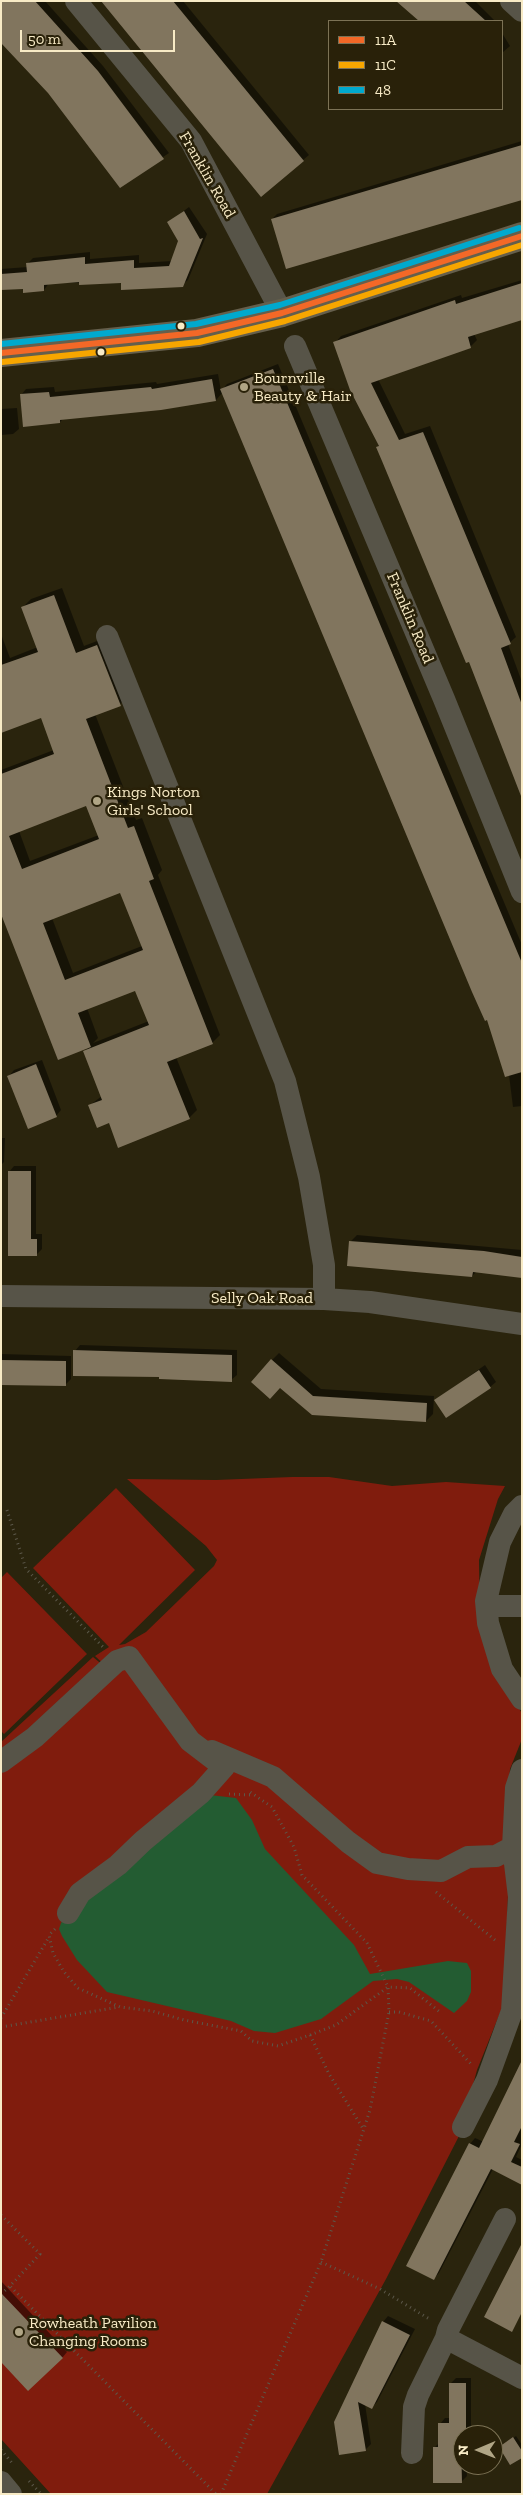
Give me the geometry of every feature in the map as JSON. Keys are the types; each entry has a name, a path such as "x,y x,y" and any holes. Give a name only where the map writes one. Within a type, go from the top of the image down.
{"highway":[{"path":"1,353 196,333 282,314 522,236"}],"street":[{"name":"Franklin Road","path":"76,1 191,141 282,314"},
{"path":"511,1 522,11"},
{"name":"Franklin Road","path":"295,346 444,699 522,892"},
{"path":"107,636 285,1081 309,1177 324,1265 324,1299"},
{"name":"Selly Oak Road","path":"1,1296 324,1299 370,1302 522,1324"},
{"path":"522,1506 514,1514 500,1542 491,1574 487,1606 488,1624 502,1669 522,1699"},
{"path":"487,1606 522,1606"},
{"path":"1,1762 36,1737 117,1661 129,1657 190,1741 224,1767 201,1793 143,1841 118,1865 80,1893 68,1913"},
{"path":"190,1741 273,1778 348,1842 377,1863 408,1869 441,1870 468,1857 496,1856 514,1847"},
{"path":"463,2127 487,2080 512,2011 517,1958 519,1897 514,1847 516,1788 522,1770"},
{"path":"412,2453 414,2407 447,2334 506,2219"},
{"path":"447,2334 522,2378"},
{"path":"1,2482 11,2494"}],"path":[{"path":"7,1510 26,1569 117,1661"},
{"path":"222,2494 321,2262 364,2130 389,2012 388,1987 368,1943 302,1875 294,1847 272,1807 252,1795 224,1767"},
{"path":"408,1869 517,1958"},
{"path":"1,2018 49,1936 68,1913"},
{"path":"49,1936 53,1953 64,1972 78,1988 120,2007"},
{"path":"1,2027 120,2007 152,2011 241,2032 252,2041 278,2046 336,2025 388,1987 410,1988 440,2012"},
{"path":"389,2012 399,2012 432,2021 487,2080"},
{"path":"310,2036 329,2074 364,2130"},
{"path":"1,2215 40,2254 1,2294"},
{"path":"321,2262 380,2289 447,2334"},
{"path":"10,2286 216,2494"}],"shaded area":[{"path":"329,1477 392,1486 446,1482 505,1486 498,1499 479,1560 480,1630 522,1714 522,1739 510,1769 505,1837 509,1867 504,2003 477,2070 459,2136 386,2279 267,2494 51,2494 1,2439 1,1742 93,1657 116,1676 95,1656 109,1647 33,1568 116,1488 195,1570 119,1645 125,1644 146,1632 214,1566 217,1560 206,1546 127,1479 216,1480"},
{"path":"7,1572 87,1654 4,1734 1,1731 1,1578"},
{"path":"201,1794 236,1798 252,1820 265,1849 354,1945 370,1974 448,1961 467,1963 471,1971 471,1992 467,2001 454,2013 409,1982 397,1979 373,1981 321,2019 275,2033 254,2031 231,2021 107,1992 77,1960 62,1936 59,1929 61,1923 72,1909"}],"building":[{"path":"1,1 35,1 98,71 164,159 120,188 48,93 1,43"},
{"path":"101,1 173,1 304,161 261,197"},
{"path":"396,1 464,1 485,20 418,20"},
{"path":"522,145 522,200 286,269 271,219"},
{"path":"184,211 200,239 203,238 183,287 121,290 121,283 79,285 79,282 44,285 44,291 23,293 23,289 1,290 1,274 27,272 26,263 85,257 85,264 134,260 134,268 169,266 178,241 167,222"},
{"path":"522,283 522,320 468,337 471,348 371,383 399,440 423,432 511,644 501,648 522,705 521,796 469,662 466,663 376,447 379,446 350,390 333,342 455,300 456,304"},
{"path":"273,369 522,963 522,1072 505,1077 487,1020 485,1021 472,992 220,389"},
{"path":"212,379 216,401 161,410 60,420 60,423 23,427 20,394 49,392 50,397 151,387 152,389"},
{"path":"54,595 76,653 97,645 121,706 86,719 128,828 134,826 154,879 149,881 213,1044 167,1062 190,1119 118,1148 109,1123 97,1128 88,1105 102,1100 83,1051 149,1025 135,991 78,1013 91,1047 58,1060 1,914 1,774 54,754 41,718 1,733 1,665 38,652 21,607","holes":["86,806 99,839 22,869 9,836","120,893 143,950 65,980 43,923"]},
{"path":"36,1064 57,1117 28,1129 7,1076"},
{"path":"8,1171 31,1171 31,1239 37,1239 37,1256 8,1256"},
{"path":"349,1241 484,1251 522,1257 522,1278 473,1272 472,1277 347,1266"},
{"path":"73,1350 232,1355 232,1382 159,1379 159,1377 73,1376"},
{"path":"271,1359 313,1396 427,1403 426,1422 312,1415 280,1388 270,1399 251,1382"},
{"path":"1,1360 66,1361 66,1386 1,1385"},
{"path":"479,1370 491,1388 446,1418 434,1400"},
{"path":"522,2060 522,2126 514,2142 520,2144 511,2162 522,2167 522,2185 491,2169 434,2280 406,2266 469,2143 479,2148"},
{"path":"522,2243 522,2312 512,2332 484,2317"},
{"name":"Rowheath Pavilion Changing Rooms","path":"1,2293 63,2358 28,2391 1,2362"},
{"path":"382,2321 410,2335 372,2409 358,2402 366,2451 339,2455 334,2422"},
{"path":"449,2383 466,2383 466,2425 453,2425 453,2475 462,2475 462,2483 433,2483 433,2447 438,2447 438,2423 449,2423"},
{"path":"513,2437 522,2451 522,2458 510,2465 503,2454 503,2444"}],"transit line":[{"name":"48","path":"1,344 196,324 280,305 519,228"},
{"name":"11A","path":"1,353 197,333 282,313 522,236"},
{"name":"11C","path":"2,362 199,342 285,321 522,245"}],"place":[{"name":"Bournville Beauty & Hair","path":"244,387"},
{"name":"Kings Norton Girls' School","path":"97,801"},
{"name":"Rowheath Pavilion Changing Rooms","path":"19,2332"}]}
